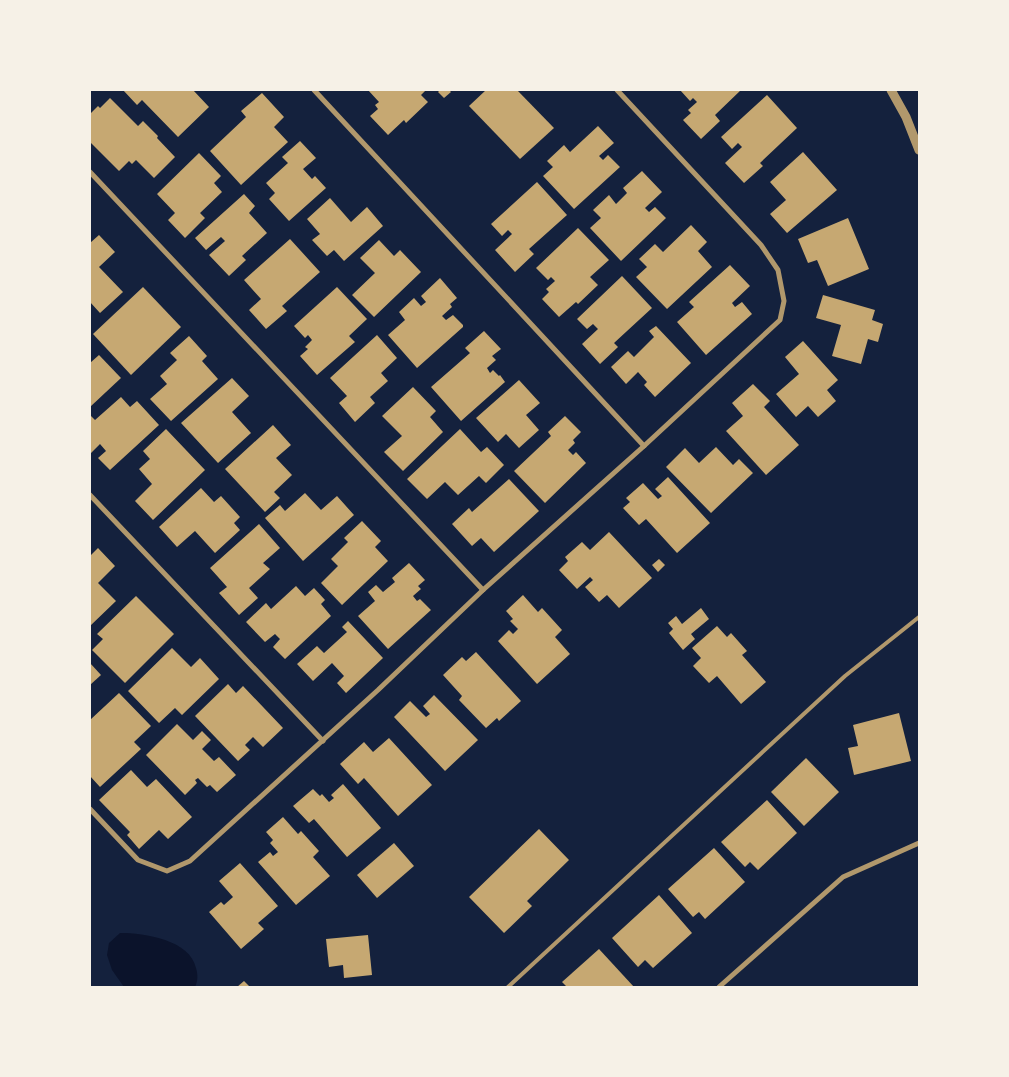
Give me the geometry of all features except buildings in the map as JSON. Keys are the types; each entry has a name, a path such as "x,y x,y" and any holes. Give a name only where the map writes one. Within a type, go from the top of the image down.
{"street":[{"path":"314,90 644,446"},
{"path":"90,809 138,860 167,871 190,861 323,741 483,590 644,446 780,320 784,300 778,270 761,246 617,90"},
{"path":"891,90 906,117 919,150"},
{"path":"90,172 483,590"},
{"path":"90,495 323,741"},
{"path":"719,987 843,877 919,843"}],"lane":[{"path":"508,987 845,676 919,617"}],"water":[{"path":"120,933 165,940 185,951 192,958 196,968 197,982 195,987 124,987 112,970 107,955 109,943"}]}
